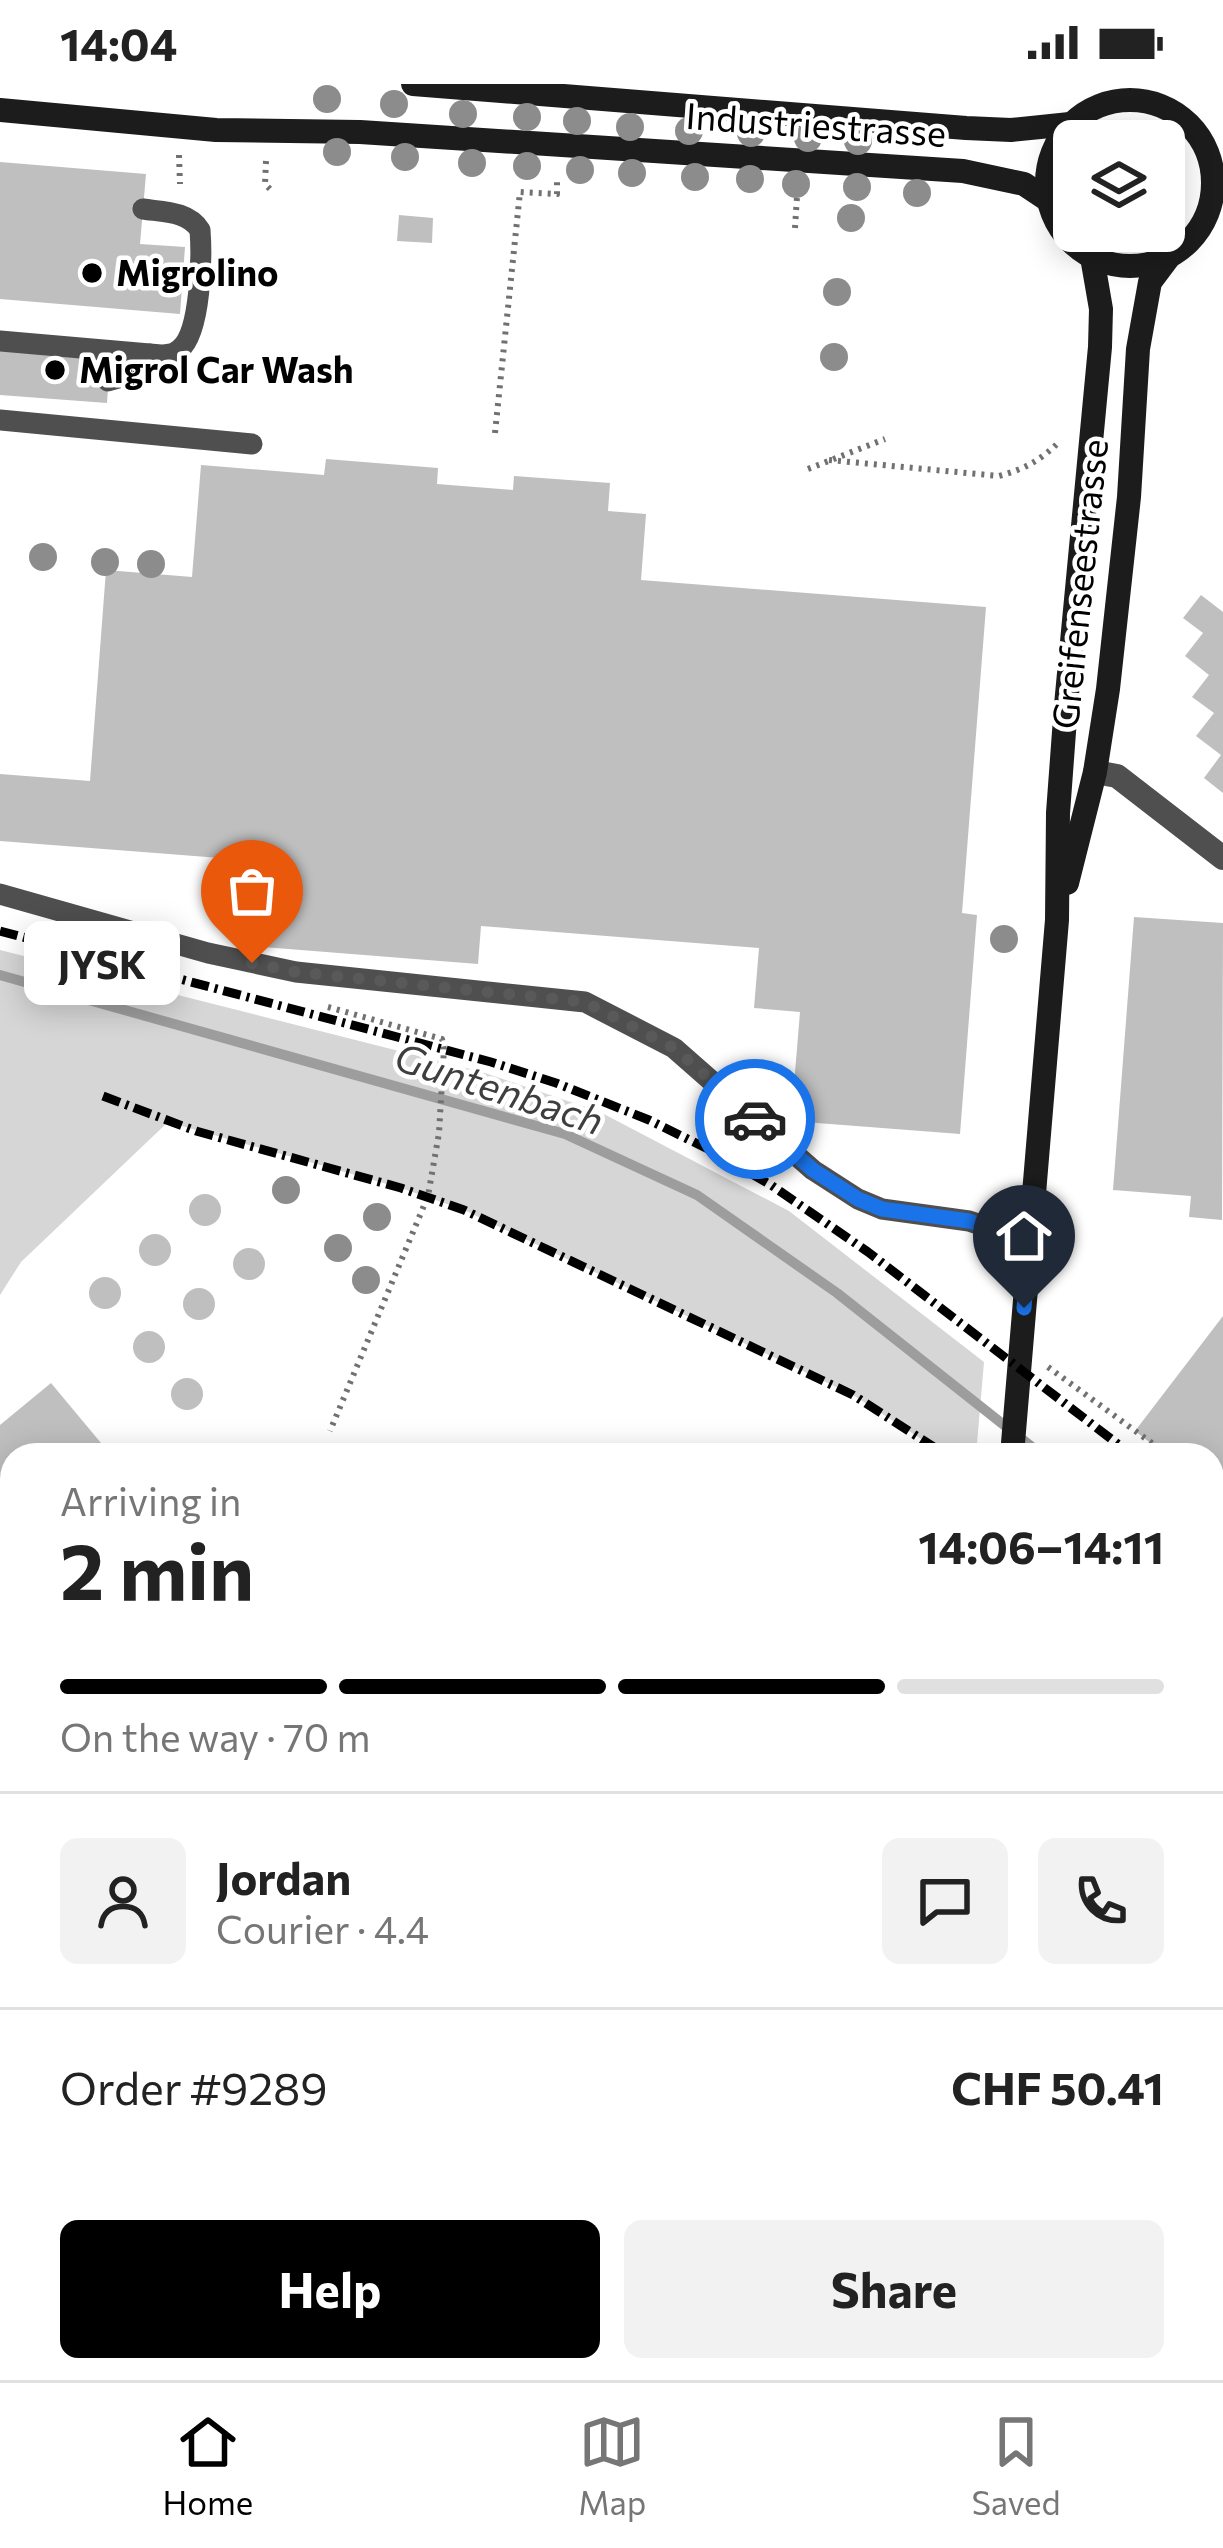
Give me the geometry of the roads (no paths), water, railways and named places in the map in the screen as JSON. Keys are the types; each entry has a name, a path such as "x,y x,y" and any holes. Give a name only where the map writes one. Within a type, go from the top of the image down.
{"main road":[{"name":"Industriestrasse","path":"413,84 966,128 1053,126"},
{"name":"Industriestrasse","path":"1075,120 1112,93 1135,100 1161,94 1194,128 1218,169 1208,214 1196,235"},
{"name":"Industriestrasse","path":"0,110 216,130 360,132 963,171 1024,184 1048,200"},
{"path":"1053,152 1046,178 1056,223 1071,243 1091,257 1117,266 1143,266 1168,258 1196,235 1223,235"},
{"name":"Greifenseestrasse","path":"1013,1443 1057,920 1066,705 1100,347 1101,309 1091,257"},
{"name":"Greifenseestrasse","path":"1057,920 1095,772 1108,689 1130,497 1138,349 1150,282 1168,258"},
{"path":"1066,705 1082,753 1095,772"}],"street":[{"path":"1095,772 1118,776 1223,858"}],"lane":[{"path":"0,341 150,354 171,354 186,343 196,313 201,236 197,224 186,216 142,209"},
{"path":"109,381 129,375 150,354"},
{"path":"0,420 252,444"},
{"path":"0,894 208,953 296,972 585,1002 674,1048 813,1170 858,1199 882,1209 1030,1233"}],"waterway":[{"name":"Guntenbach","path":"0,975 565,1134 697,1195 837,1293 1027,1443"}],"railway":[{"path":"0,931 491,1062 649,1120 771,1185 868,1252 1116,1443"},
{"path":"103,1096 196,1131 464,1210 853,1395 927,1443"}],"place":[{"name":"Migrolino","path":"92,273"},
{"name":"Migrol Car Wash","path":"55,370"},
{"name":"JYSK","path":"252,963"}]}
